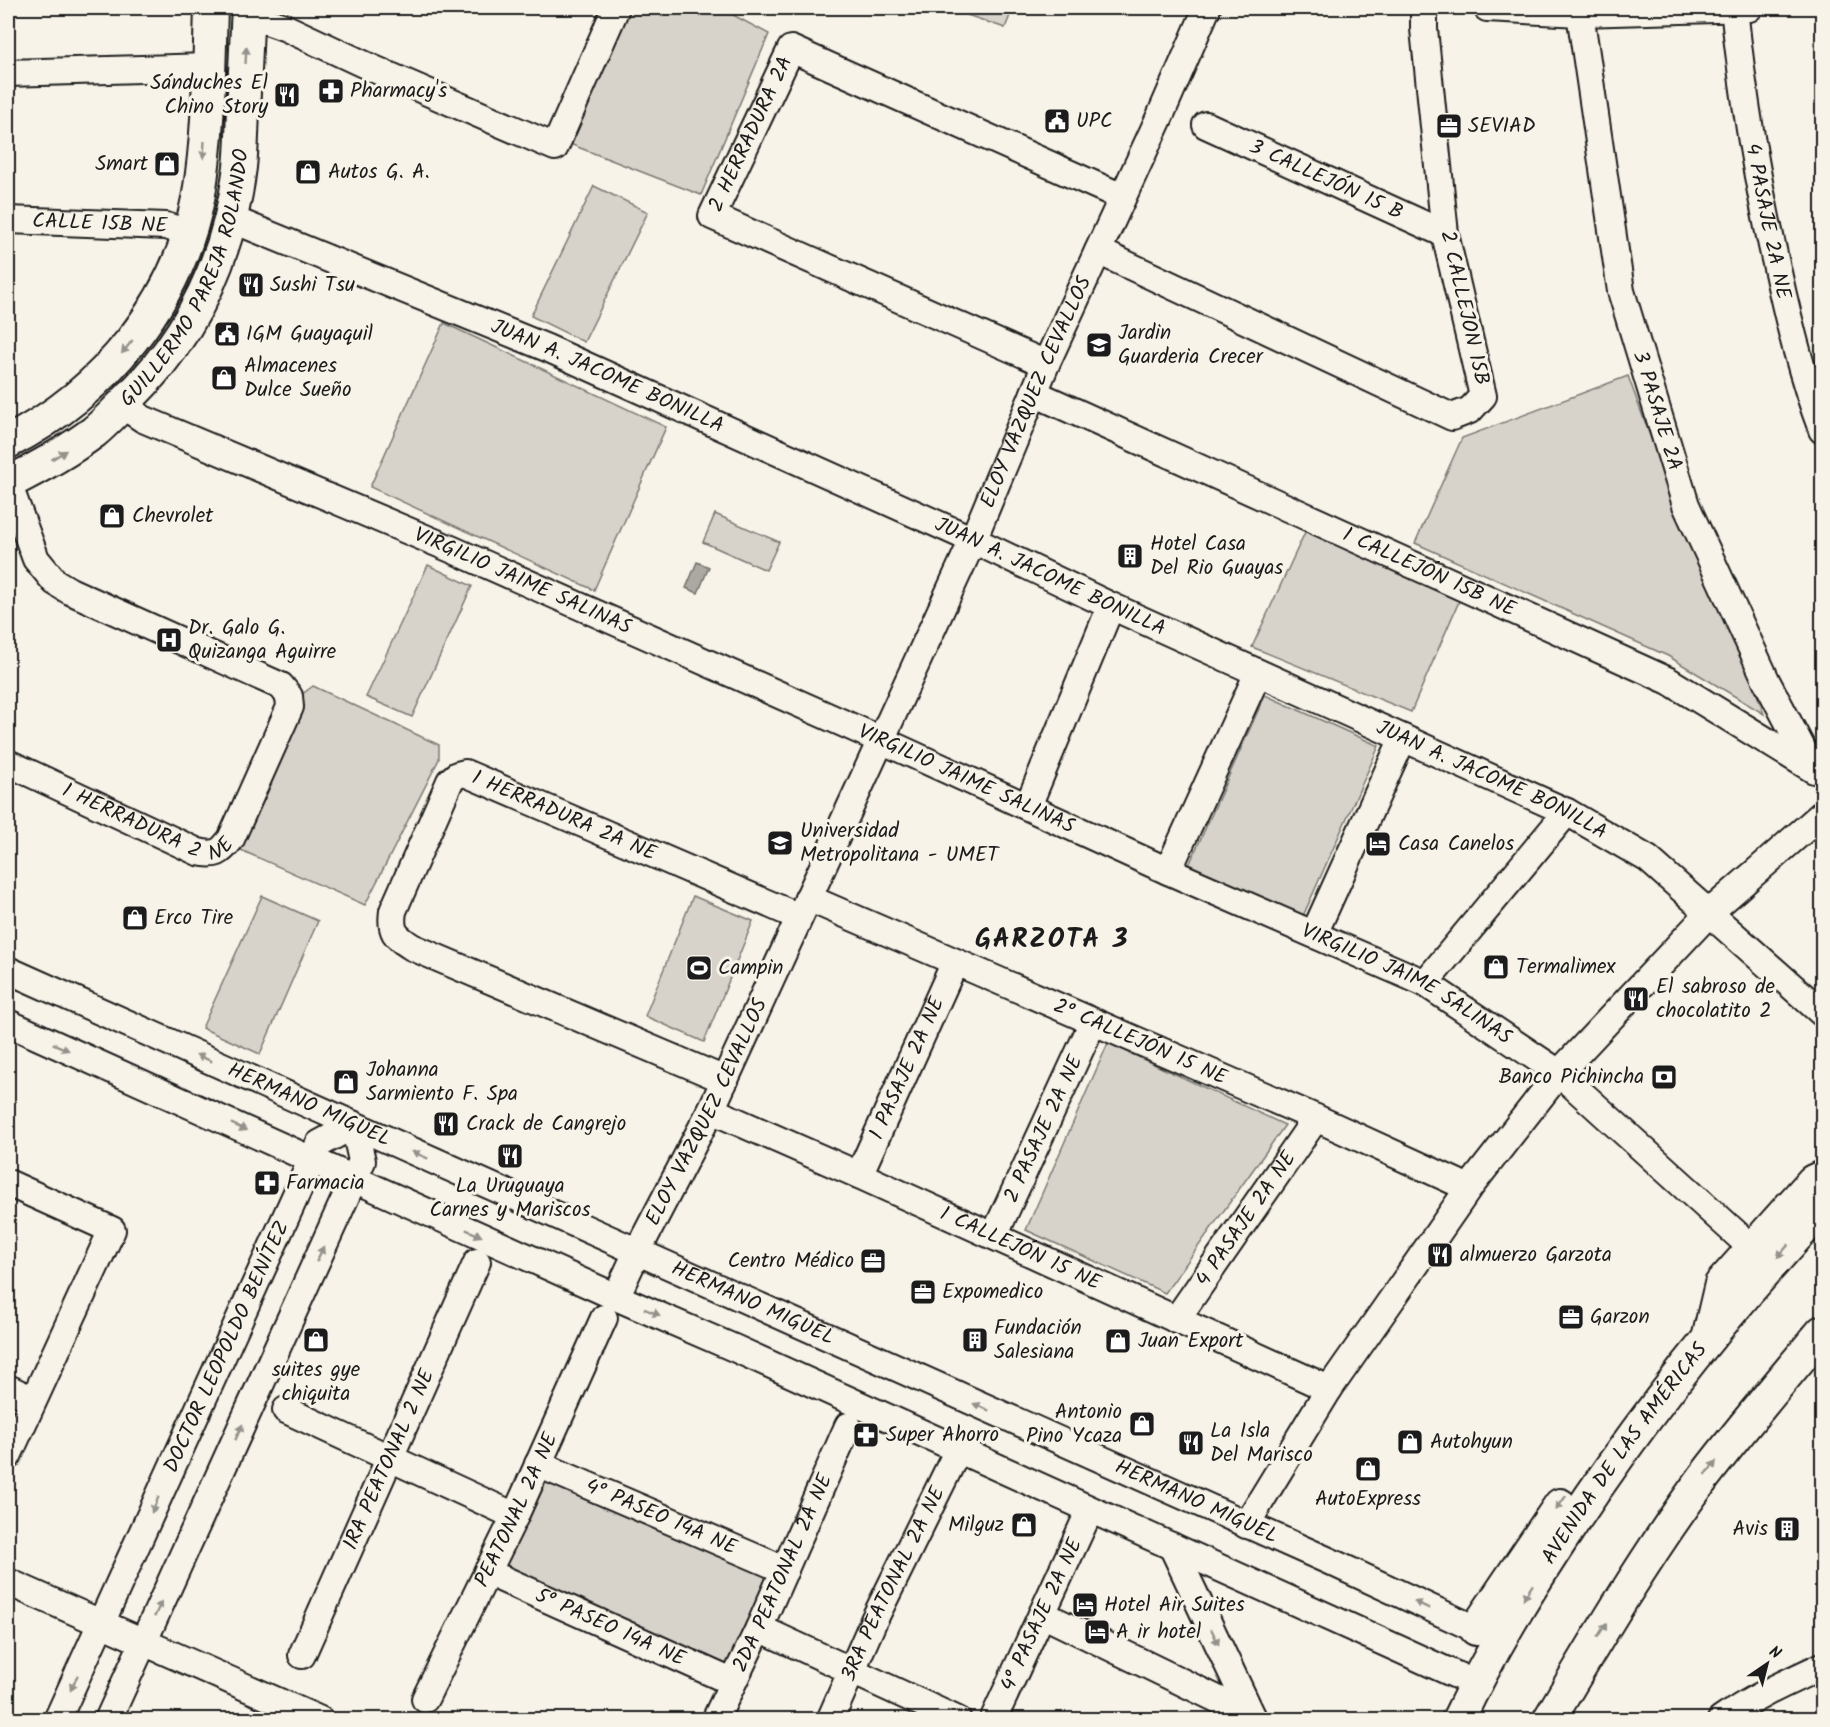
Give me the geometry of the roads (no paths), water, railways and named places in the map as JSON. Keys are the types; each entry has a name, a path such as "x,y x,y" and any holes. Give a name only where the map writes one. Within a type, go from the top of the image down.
{"main road":[{"name":"GUILLERMO PAREJA ROLANDO","path":"8,442 45,421 72,402 120,356 143,326 176,268 189,233 204,161 211,8"},
{"name":"GUILLERMO PAREJA ROLANDO","path":"8,483 39,467 95,431 147,380 174,347 193,315 224,246 231,219 240,166 248,10"},
{"path":"1707,1341 1721,1284 1814,1181 1822,1178"},
{"name":"AVENIDA DE LAS AMÉRICAS","path":"1487,1634 1615,1426 1620,1422 1641,1424 1707,1341 1822,1209"},
{"path":"1550,1719 1648,1557 1696,1489 1750,1419 1822,1332"},
{"path":"1458,1719 1476,1684 1487,1634"}],"street":[{"path":"248,10 374,69 555,147 616,8"},
{"name":"ELOY VAZQUEZ CEVALLOS","path":"610,1308 711,1110 973,540 1046,364 1207,8"},
{"name":"2 CALLEJON 15B","path":"1098,251 1452,417 1470,410 1483,396 1446,234 1424,29 1424,8"},
{"path":"1487,8 1580,13 1749,8"},
{"name":"4 PASAJE 2A NE","path":"1734,8 1760,195 1790,328 1807,390 1822,430"},
{"name":"3 PASAJE 2A","path":"1580,13 1621,291 1686,505 1767,682 1818,776"},
{"name":"2 HERRADURA 2A","path":"1046,364 712,216 791,49 1122,197"},
{"path":"8,73 208,68"},
{"name":"3 CALLEJÓN 15 B","path":"1206,125 1446,234"},
{"name":"JUAN A. JACOME BONILLA","path":"231,219 547,348 1567,812 1648,859 1822,1012"},
{"name":"CALLE 15B NE","path":"8,220 166,226 189,233"},
{"name":"1 CALLEJÓN 15B NE","path":"1034,393 1669,681 1818,776"},
{"name":"VIRGILIO JAIME SALINAS","path":"122,405 143,419 451,549 1028,806 1168,871 1425,983 1559,1073 1752,1248"},
{"name":"1 HERRADURA 2 NE","path":"8,483 36,559 55,582 70,591 280,686 289,696 290,707 231,839 222,851 211,855 198,852 8,763"},
{"path":"1028,806 1111,606"},
{"path":"1168,871 1258,673"},
{"path":"1314,934 1403,738"},
{"name":"1 HERRADURA 2A NE","path":"724,1080 412,947 398,938 391,926 393,911 450,781 465,773 804,908"},
{"path":"1425,983 1567,812"},
{"path":"1246,1525 1329,1389 1469,1188 1559,1073 1710,912 1822,814"},
{"name":"2° CALLEJÓN 15 NE","path":"804,908 955,962 1316,1118 1469,1188"},
{"name":"1 PASAJE 2A NE","path":"859,1175 955,962"},
{"name":"HERMANO MIGUEL","path":"8,970 1329,1561 1487,1634"},
{"name":"2 PASAJE 2A NE","path":"994,1236 1093,1022"},
{"path":"8,1023 354,1179 610,1308 755,1357 1476,1684"},
{"name":"1 CALLEJÓN 15 NE","path":"711,1110 1329,1389"},
{"name":"4 PASAJE 2A NE","path":"1176,1320 1316,1118"},
{"path":"108,1719 362,1161 354,1125"},
{"name":"DOCTOR LEOPOLDO BENÍTEZ","path":"57,1719 320,1144 354,1125"},
{"path":"8,1183 112,1230 8,1456"},
{"name":"1RA PEATONAL 2 NE","path":"302,1655 477,1262"},
{"name":"PEATONAL 2A NE","path":"425,1699 515,1516 610,1308"},
{"path":"8,1388 33,1400"},
{"path":"286,1410 515,1516"},
{"name":"2DA PEATONAL 2A NE","path":"714,1719 759,1628 848,1426"},
{"name":"3RA PEATONAL 2A NE","path":"830,1719 874,1620 958,1450"},
{"name":"4° PASEO 14A NE","path":"538,1464 785,1570"},
{"name":"4° PASAJE 2A NE","path":"993,1719 1090,1510"},
{"path":"1172,1546 1253,1718"},
{"name":"5° PASEO 14A NE","path":"488,1572 732,1682"},
{"path":"8,1582 320,1719"},
{"path":"1042,1614 1253,1718"},
{"path":"759,1628 958,1719"},
{"path":"1721,1719 1767,1692 1822,1666"}],"place":[{"name":"Pharmacy's","path":"331,91"},
{"name":"Sánduches El Chino Story","path":"287,95"},
{"name":"UPC","path":"1057,121"},
{"name":"SEVIAD","path":"1449,126"},
{"name":"Smart","path":"167,164"},
{"name":"Autos G. A.","path":"308,172"},
{"name":"Sushi Tsu","path":"251,285"},
{"name":"IGM Guayaquil","path":"227,334"},
{"name":"Jardin Guarderia Crecer","path":"1099,345"},
{"name":"Almacenes Dulce Sueño","path":"224,378"},
{"name":"Chevrolet","path":"112,516"},
{"name":"Hotel Casa Del Rio Guayas","path":"1130,556"},
{"name":"Dr. Galo G. Quizanga Aguirre","path":"169,640"},
{"name":"Universidad Metropolitana - UMET","path":"780,843"},
{"name":"Casa Canelos","path":"1378,844"},
{"name":"Erco Tire","path":"135,918"},
{"name":"Termalimex","path":"1496,967"},
{"name":"Campin","path":"699,968"},
{"name":"El sabroso de chocolatito 2","path":"1636,999"},
{"name":"Banco Pichincha","path":"1664,1077"},
{"name":"Johanna Sarmiento F. Spa","path":"346,1082"},
{"name":"Crack de Cangrejo","path":"446,1124"},
{"name":"La Uruguaya Carnes y Mariscos","path":"510,1156"},
{"name":"Farmacia","path":"267,1183"},
{"name":"almuerzo Garzota","path":"1440,1255"},
{"name":"Centro Médico","path":"873,1261"},
{"name":"Expomedico","path":"923,1292"},
{"name":"Garzon","path":"1571,1317"},
{"name":"suites gye chiquita","path":"316,1340"},
{"name":"Fundación Salesiana","path":"975,1340"},
{"name":"Juan Export","path":"1118,1341"},
{"name":"Antonio Pino Ycaza","path":"1142,1424"},
{"name":"Super Ahorro","path":"866,1435"},
{"name":"Autohyun","path":"1410,1442"},
{"name":"La Isla Del Marisco","path":"1191,1443"},
{"name":"AutoExpress","path":"1368,1469"},
{"name":"Milguz","path":"1024,1525"},
{"name":"Avis","path":"1787,1529"},
{"name":"Hotel Air Suites","path":"1085,1605"},
{"name":"A ir hotel","path":"1097,1632"}],"district":[{"name":"GARZOTA 3","path":"1052,939"}]}
